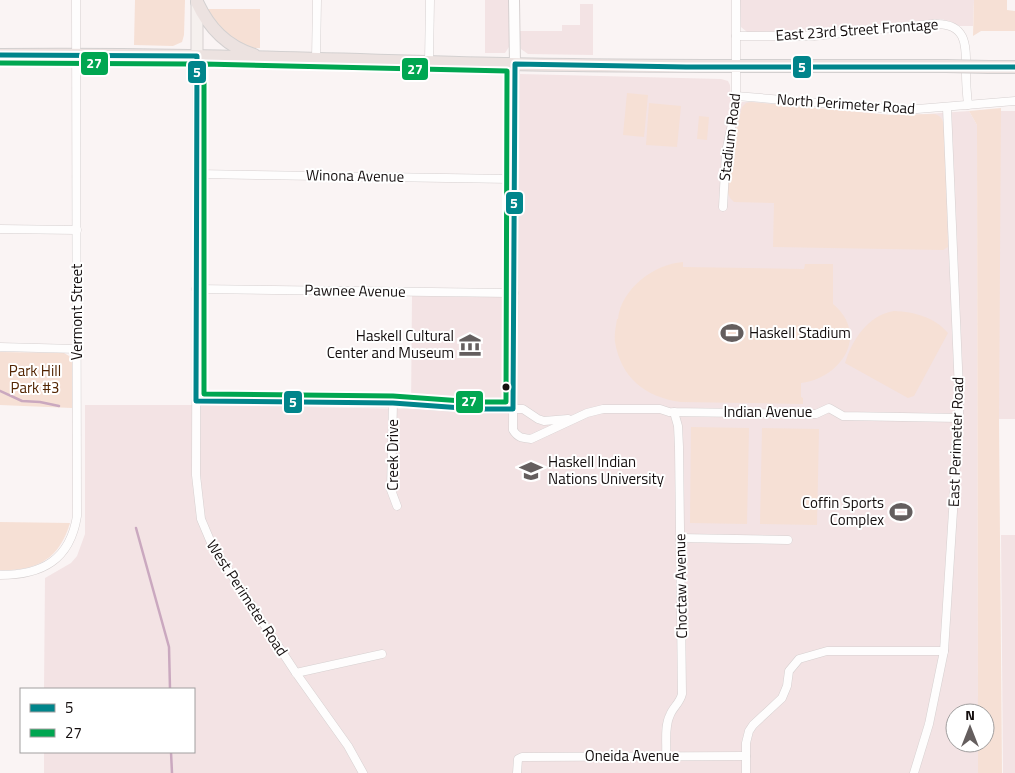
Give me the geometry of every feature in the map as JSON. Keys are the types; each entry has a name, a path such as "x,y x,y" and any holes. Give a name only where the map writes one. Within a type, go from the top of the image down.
{"main road":[{"path":"197,1 197,56"},
{"path":"197,1 205,19 223,39 240,49 263,58"},
{"path":"0,55 197,56 515,64 1015,67"}],"street":[{"name":"Vermont Street","path":"0,575 25,574 44,567 61,553 72,535 77,516 76,0"},
{"path":"316,0 316,59"},
{"path":"429,62 430,0"},
{"path":"513,409 514,0"},
{"name":"Stadium Road","path":"723,207 726,152 736,96 736,0"},
{"name":"East 23rd Street Frontage","path":"736,36 814,36 933,24 949,25 962,34 965,42 968,106"},
{"name":"West Perimeter Road","path":"197,56 196,494 200,519 226,570 348,746 363,773"},
{"name":"North Perimeter Road","path":"736,96 889,110 919,110 1015,102"},
{"name":"East Perimeter Road","path":"914,773 930,724 944,651 959,418 948,108"},
{"name":"Winona Avenue","path":"196,174 514,179"},
{"path":"0,229 76,230"},
{"name":"Pawnee Avenue","path":"196,289 514,293"},
{"path":"0,347 77,349"},
{"name":"Indian Avenue","path":"196,401 393,403 476,409 523,409 530,416 544,421 576,418"},
{"name":"Creek Drive","path":"393,403 391,490 397,506"},
{"name":"Indian Avenue","path":"513,409 513,430 516,435 530,439 594,411 611,408 660,409 669,412 816,414 829,408 843,416 959,418"},
{"name":"Choctaw Avenue","path":"666,756 668,720 671,712 680,702 682,694 679,447 678,426 674,412"},
{"path":"680,538 788,540"},
{"path":"746,773 748,732 782,698 788,686 789,671 799,659 827,651 944,651"},
{"path":"296,673 382,654"},
{"name":"Oneida Avenue","path":"517,773 518,759 522,757 746,756"}],"shaded area":[{"path":"485,0 509,0 509,47 505,53 485,53"},
{"path":"740,0 974,0 973,26 959,26 940,19 805,31 747,32 741,27"},
{"path":"580,4 593,4 593,55 528,54 521,49 519,31 562,31 562,25 580,25"},
{"name":"Haskell Indian Nations University","path":"520,74 721,79 728,81 730,85 731,102 751,102 890,115 969,111 977,125 978,703 945,703 945,753 978,753 978,773 44,773 44,753 195,753 195,688 44,688 45,578 71,563 77,556 85,534 85,405 208,405 411,409 412,296 518,297"},
{"path":"999,111 1015,111 1015,419 999,419"},
{"path":"1001,535 1015,535 1015,773 1003,773"}],"green space":[{"path":"135,0 185,0 182,42 173,46 134,45"},
{"path":"974,0 1007,0 1007,10 1015,11 1015,31 981,31 973,36"},
{"path":"205,9 260,9 260,48 251,48 227,38"},
{"path":"627,93 648,95 644,137 623,135"},
{"path":"649,103 681,106 677,147 646,145"},
{"path":"746,103 890,115 938,115 943,122 945,137 948,247 943,250 773,247 774,203 734,202 728,193 730,152 742,107"},
{"path":"1001,108 999,422 1002,773 978,773 978,753 995,753 995,703 978,703 977,125 969,111"},
{"path":"699,116 709,117 707,140 697,139"},
{"name":"Haskell Stadium","path":"683,262 683,267 804,269 805,264 833,264 833,304 844,316 849,329 850,341 846,353 828,373 801,383 803,404 681,402 645,390 629,375 618,354 615,330 620,308 632,288 650,273 672,264"},
{"path":"894,311 924,316 937,323 948,333 914,396 908,398 845,363 852,346 862,330 876,318"},
{"name":"Park Hill Park #3","path":"0,352 64,353 69,356 72,363 72,408 0,405"},
{"path":"691,427 749,428 747,524 690,523"},
{"path":"762,428 819,429 817,525 760,524"},
{"path":"0,522 70,523 59,546 44,561 25,568 0,570"}],"waterway":[{"path":"0,391 22,401 59,406"},
{"path":"136,528 169,647 170,688"},
{"path":"171,753 172,773"}],"transit line":[{"name":"5","path":"0,55 197,56 196,401 393,403 476,409 513,409 515,64 686,67 1015,67"},
{"name":"27","path":"0,63 189,64"},
{"name":"27","path":"204,64 507,71 506,402 476,402 393,396 204,394 204,64"}],"place":[{"name":"Haskell Stadium","path":"732,333"},
{"name":"Haskell Cultural Center and Museum","path":"470,345"},
{"name":"Haskell Indian Nations University","path":"531,471"},
{"name":"Coffin Sports Complex","path":"901,512"}]}
